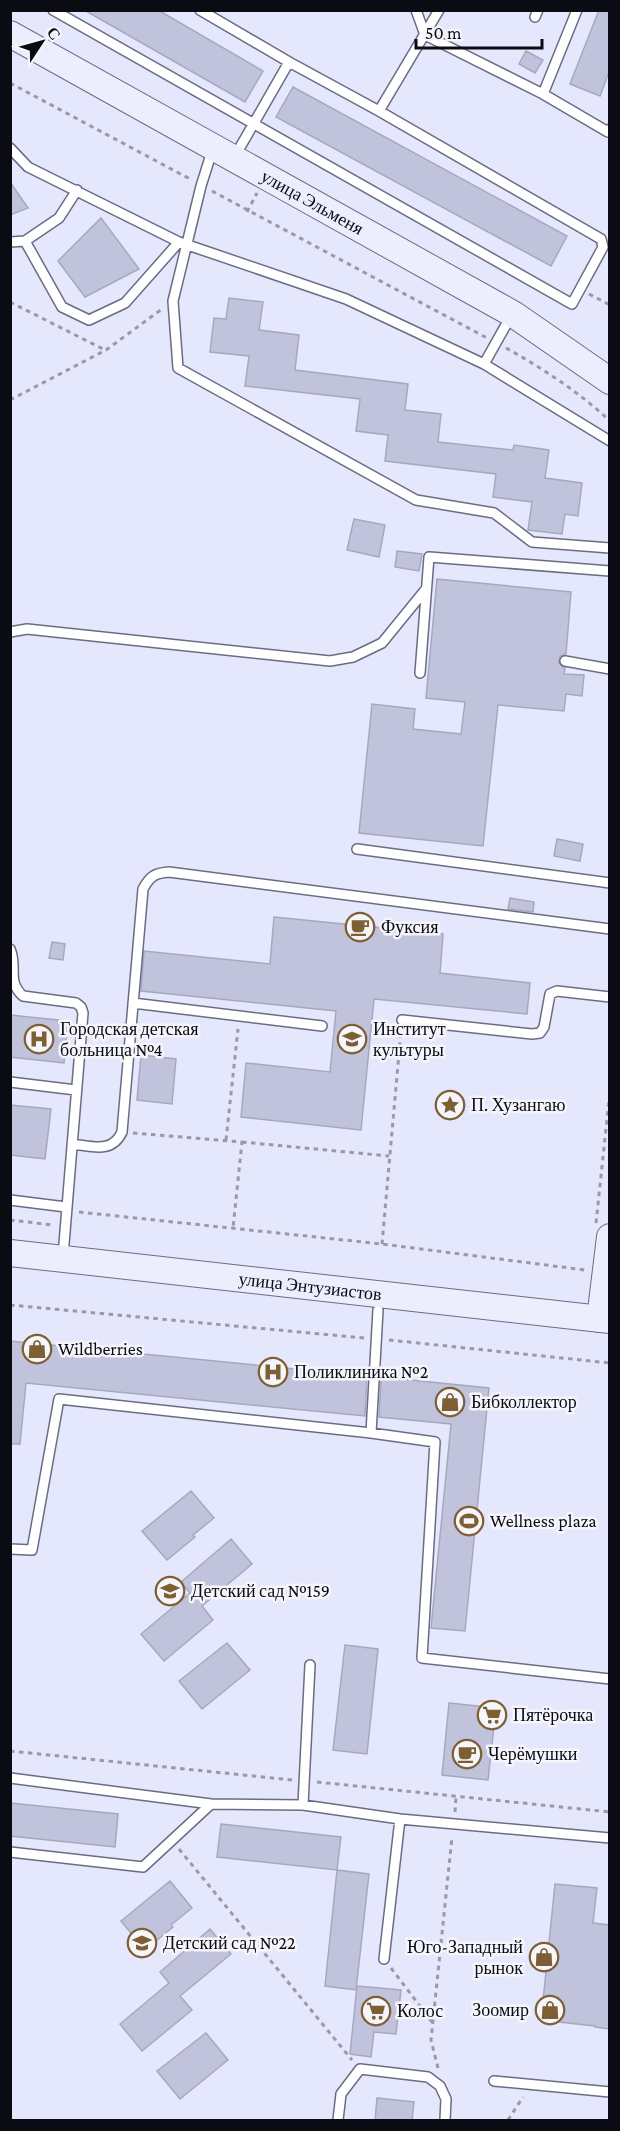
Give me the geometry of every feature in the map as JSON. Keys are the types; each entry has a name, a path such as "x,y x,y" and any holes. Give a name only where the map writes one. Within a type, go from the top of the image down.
{"street":[{"name":"улица Эльменя","path":"14,41 223,152 513,314 609,381"},
{"path":"602,1232 606,1324"},
{"name":"улица Энтузиастов","path":"10,1253 62,1266 378,1302 606,1324"},
{"name":"улица Энтузиастов","path":"10,1268 62,1266"}],"lane":[{"path":"53,10 572,304 603,247 601,239 200,10"},
{"path":"416,10 425,35 543,94 608,132 609,129"},
{"path":"379,111 439,10"},
{"path":"543,94 577,10"},
{"path":"289,62 253,123 223,152 201,186 184,243 173,301 178,368 416,500 494,513 532,542 609,548"},
{"path":"10,148 28,167 184,243 346,299 484,364 609,441"},
{"path":"10,242 25,241 58,218 77,190"},
{"path":"25,241 62,307 89,320 125,303 184,243"},
{"path":"484,364 513,314"},
{"path":"420,673 429,557 609,571"},
{"path":"10,632 27,629 330,661 353,657 382,643 426,589"},
{"path":"565,661 609,669"},
{"path":"357,849 609,883"},
{"path":"72,1144 104,1147 118,1140 122,1132 143,889 148,878 157,873 169,872 609,928"},
{"path":"10,949 14,958 13,983 23,996 76,1003 81,1007 83,1013 62,1266"},
{"path":"402,1020 532,1034 540,1033 544,1027 550,994 557,991 609,997"},
{"path":"133,1003 322,1026"},
{"path":"10,1083 76,1090"},
{"path":"10,1200 66,1208"},
{"path":"371,1433 378,1302"},
{"path":"10,1549 32,1550 58,1399 435,1442 422,1658 609,1679"},
{"path":"303,1805 310,1665"},
{"path":"10,1778 211,1804 303,1805 400,1819 609,1838"},
{"path":"10,1852 143,1867 211,1804"},
{"path":"384,1959 400,1819"},
{"path":"338,2121 340,2094 360,2069 428,2077 440,2086 446,2099 445,2121"},
{"path":"494,2081 609,2092"}],"path":[{"path":"10,83 247,212 529,361 592,405 609,421"},
{"path":"247,212 259,189"},
{"path":"580,288 609,305"},
{"path":"10,400 106,350 173,301"},
{"path":"10,302 106,350"},
{"path":"226,1140 240,1016"},
{"path":"382,1244 402,1020"},
{"path":"602,1232 609,1091"},
{"path":"122,1132 389,1156"},
{"path":"233,1228 242,1142"},
{"path":"66,1208 84,1214 382,1244 581,1269 591,1273"},
{"path":"10,1220 65,1226"},
{"path":"10,1305 609,1363"},
{"path":"440,2086 441,2078 431,2040 456,1796"},
{"path":"172,1841 360,2069"},
{"path":"384,1959 432,2023"},
{"path":"508,2121 532,2085"}],"building":[{"path":"84,10 158,10 263,71 245,102"},
{"path":"599,10 609,10 609,72 600,96 570,84"},
{"path":"526,51 543,60 535,73 519,64"},
{"path":"293,87 567,236 551,266 276,117"},
{"path":"10,182 28,208 10,215"},
{"path":"101,218 139,269 85,297 58,261"},
{"path":"229,298 263,302 259,330 299,335 295,370 408,384 405,410 441,414 438,442 513,450 514,445 549,450 545,478 582,483 578,516 565,514 562,534 528,530 532,502 493,497 496,474 385,461 388,435 356,431 360,399 245,386 249,356 210,352 214,318 226,319"},
{"path":"354,519 385,525 379,557 347,550"},
{"path":"397,551 422,554 419,571 395,567"},
{"path":"437,579 571,592 566,654 560,656 559,663 565,668 564,674 584,675 582,696 566,694 564,711 498,705 483,846 359,833 372,704 415,709 413,729 461,734 465,702 426,698"},
{"path":"557,839 583,844 580,861 554,856"},
{"path":"510,898 534,902 533,912 508,909"},
{"name":"Институт культуры","path":"274,917 443,934 440,973 530,983 527,1014 374,999 361,1130 241,1117 246,1063 330,1072 336,1011 141,991 144,951 270,964"},
{"path":"52,942 65,944 63,960 49,958"},
{"name":"Городская детская больница №4","path":"10,1015 68,1021 64,1063 10,1057"},
{"path":"141,1055 176,1059 172,1104 137,1100"},
{"path":"10,1105 51,1109 45,1159 10,1155"},
{"path":"10,1341 367,1376 365,1416 26,1383 20,1444 10,1444"},
{"path":"381,1377 489,1388 465,1631 431,1628 451,1424 379,1417"},
{"path":"191,1491 214,1518 167,1560 142,1531"},
{"path":"231,1539 252,1564 202,1606 213,1620 164,1661 141,1634 190,1593 181,1582"},
{"path":"227,1643 250,1670 202,1709 179,1681"},
{"path":"345,1645 378,1649 367,1754 333,1750"},
{"path":"449,1703 496,1708 488,1780 442,1775"},
{"path":"10,1803 118,1814 115,1847 10,1836"},
{"path":"221,1824 341,1837 337,1870 217,1857"},
{"path":"337,1870 369,1874 356,1990 325,1986"},
{"path":"170,1881 192,1908 145,1950 121,1921"},
{"path":"555,1884 597,1888 593,1923 609,1925 609,2029 541,2020"},
{"path":"210,1929 231,1954 180,1996 192,2010 142,2051 120,2024 169,1983 160,1972"},
{"name":"Колос","path":"357,1986 401,1990 396,2034 374,2032 371,2057 350,2054"},
{"path":"206,2033 228,2060 180,2099 157,2071"},
{"path":"377,2098 414,2102 412,2121 375,2121"}],"place":[{"name":"Фуксия","path":"360,927"},
{"name":"Городская детская больница №4","path":"39,1039"},
{"name":"Институт культуры","path":"352,1039"},
{"name":"П. Хузангаю","path":"450,1105"},
{"name":"Wildberries","path":"37,1349"},
{"name":"Поликлиника №2","path":"273,1372"},
{"name":"Бибколлектор","path":"450,1402"},
{"name":"Wellness plaza","path":"469,1521"},
{"name":"Детский сад №159","path":"170,1591"},
{"name":"Пятёрочка","path":"492,1715"},
{"name":"Черёмушки","path":"467,1754"},
{"name":"Детский сад №22","path":"142,1943"},
{"name":"Юго-Западный рынок","path":"544,1957"},
{"name":"Зоомир","path":"550,2010"},
{"name":"Колос","path":"376,2011"}]}
